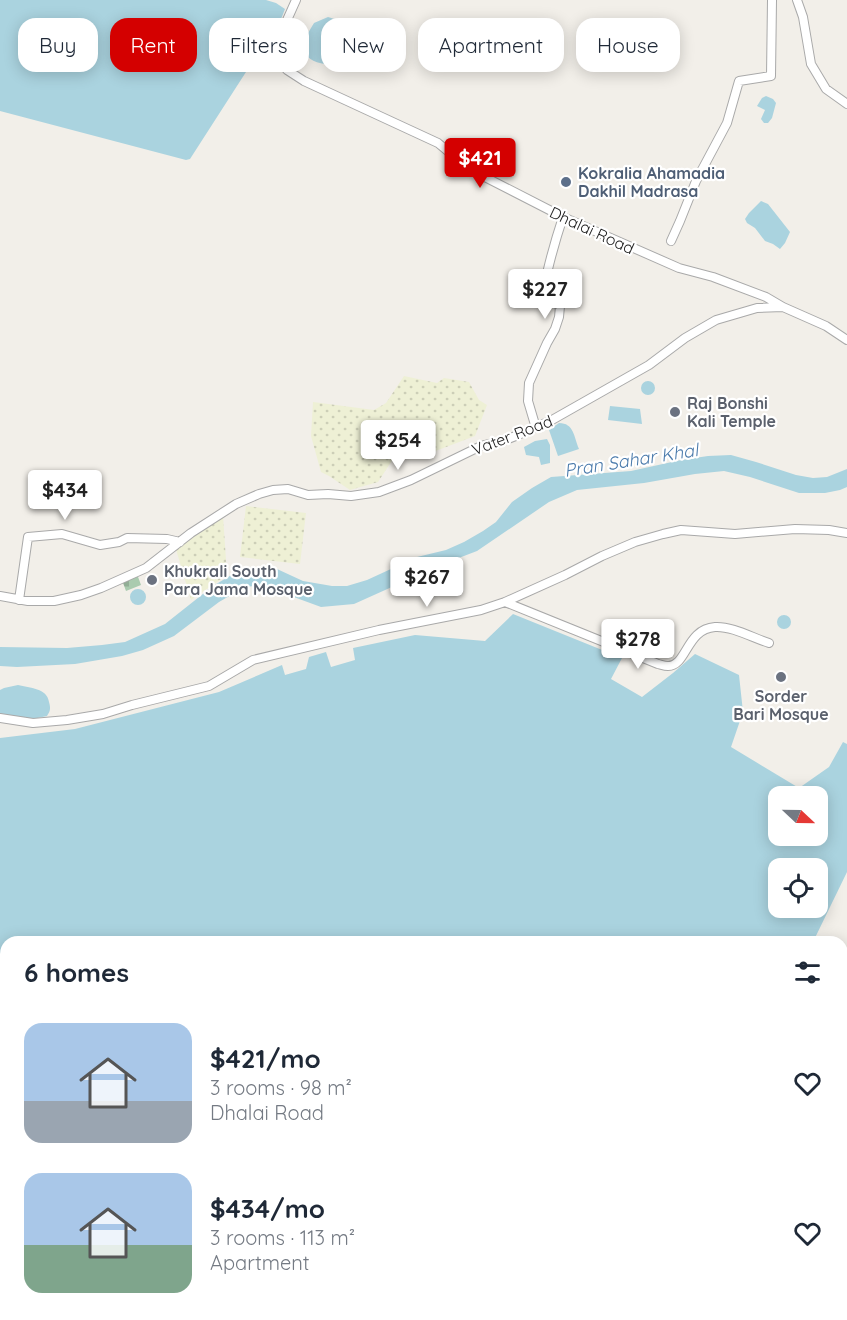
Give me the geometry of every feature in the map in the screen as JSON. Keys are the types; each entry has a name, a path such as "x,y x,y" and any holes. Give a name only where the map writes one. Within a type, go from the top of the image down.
{"street":[{"name":"Dhalai Road","path":"296,0 279,38 277,50 280,61 287,70 304,81 438,143 479,174 563,217 679,268 713,277 766,297 826,326 847,340"},
{"path":"671,241 696,181 727,123 739,81 771,76 772,0"},
{"path":"797,0 803,17 811,64 826,89 847,104"},
{"path":"536,428 528,400 529,383 559,317 560,306 546,297 544,293 551,257 563,217"},
{"name":"Vater Road","path":"0,596 28,601 54,601 101,588 146,568 191,532 236,504 273,490 288,489 308,495 351,496 379,492 411,480 481,446 503,441 536,428 649,365 685,338 716,320 757,308 783,307"},
{"path":"0,718 33,723 67,720 103,714 208,686 253,660 379,630 482,610 505,602 635,542 681,530 735,534 795,529 847,533"},
{"path":"19,600 28,537 62,534 100,544 119,542 127,538 167,539 180,542"},
{"path":"505,602 600,642 668,666 682,657 693,638 701,630 716,627 734,630 769,643"}],"green space":[{"path":"404,376 437,383 444,378 469,382 479,400 487,405 475,436 425,455 399,450 378,482 350,490 321,472 311,436 313,402 374,410 386,403"},
{"path":"246,506 306,513 300,564 240,557"},
{"path":"223,515 227,575 191,600 175,546"},
{"path":"137,574 141,585 126,591 122,580"}],"water":[{"path":"0,0 266,0 285,9 281,18 209,18 209,72 246,72 190,159 186,160 0,111"},
{"path":"321,20 321,63 309,58 309,31 314,23"},
{"path":"766,96 776,103 772,118 768,123 764,123 761,119 765,110 757,106"},
{"path":"761,201 768,204 790,232 780,249 765,241 745,219"},
{"path":"648,381 653,383 655,388 653,393 648,395 643,393 641,388 643,383"},
{"path":"610,406 640,409 642,424 608,420"},
{"path":"559,423 571,428 579,449 558,456 549,430"},
{"path":"547,439 550,445 550,463 541,465 539,457 526,455 524,447 535,441"},
{"path":"731,455 813,478 827,477 847,469 847,487 825,493 799,493 724,471 577,490 549,502 477,551 354,604 321,607 261,585 245,587 219,602 174,636 143,650 75,664 0,666 0,647 67,648 125,642 165,624 213,586 243,568 277,569 303,581 332,586 347,586 367,580 417,557 446,550 464,542 496,522 512,502 551,477 631,471 681,460"},
{"path":"138,589 146,597 138,605 130,597"},
{"path":"513,614 622,658 611,679 642,697 695,654 739,675 743,712 731,747 796,786 768,786 768,846 828,846 828,786 802,786 829,767 843,742 847,744 847,872 828,911 828,858 768,858 768,918 825,918 816,936 0,936 0,738 75,729 219,692 282,665 285,675 306,669 309,657 326,652 331,667 355,660 353,648 415,635 485,641"},
{"path":"781,615 787,615 791,622 787,629 781,629 777,625 777,619"},
{"path":"18,685 37,689 48,697 50,706 47,716 33,719 0,714 0,690"}],"place":[{"name":"Kokralia Ahamadia Dakhil Madrasa","path":"566,182"},
{"name":"Raj Bonshi Kali Temple","path":"675,412"},
{"name":"Khukrali South Para Jama Mosque","path":"152,580"},
{"name":"Sorder Bari Mosque","path":"781,677"}],"water label":[{"name":"Pran Sahar Khal","path":"631,460"}]}
